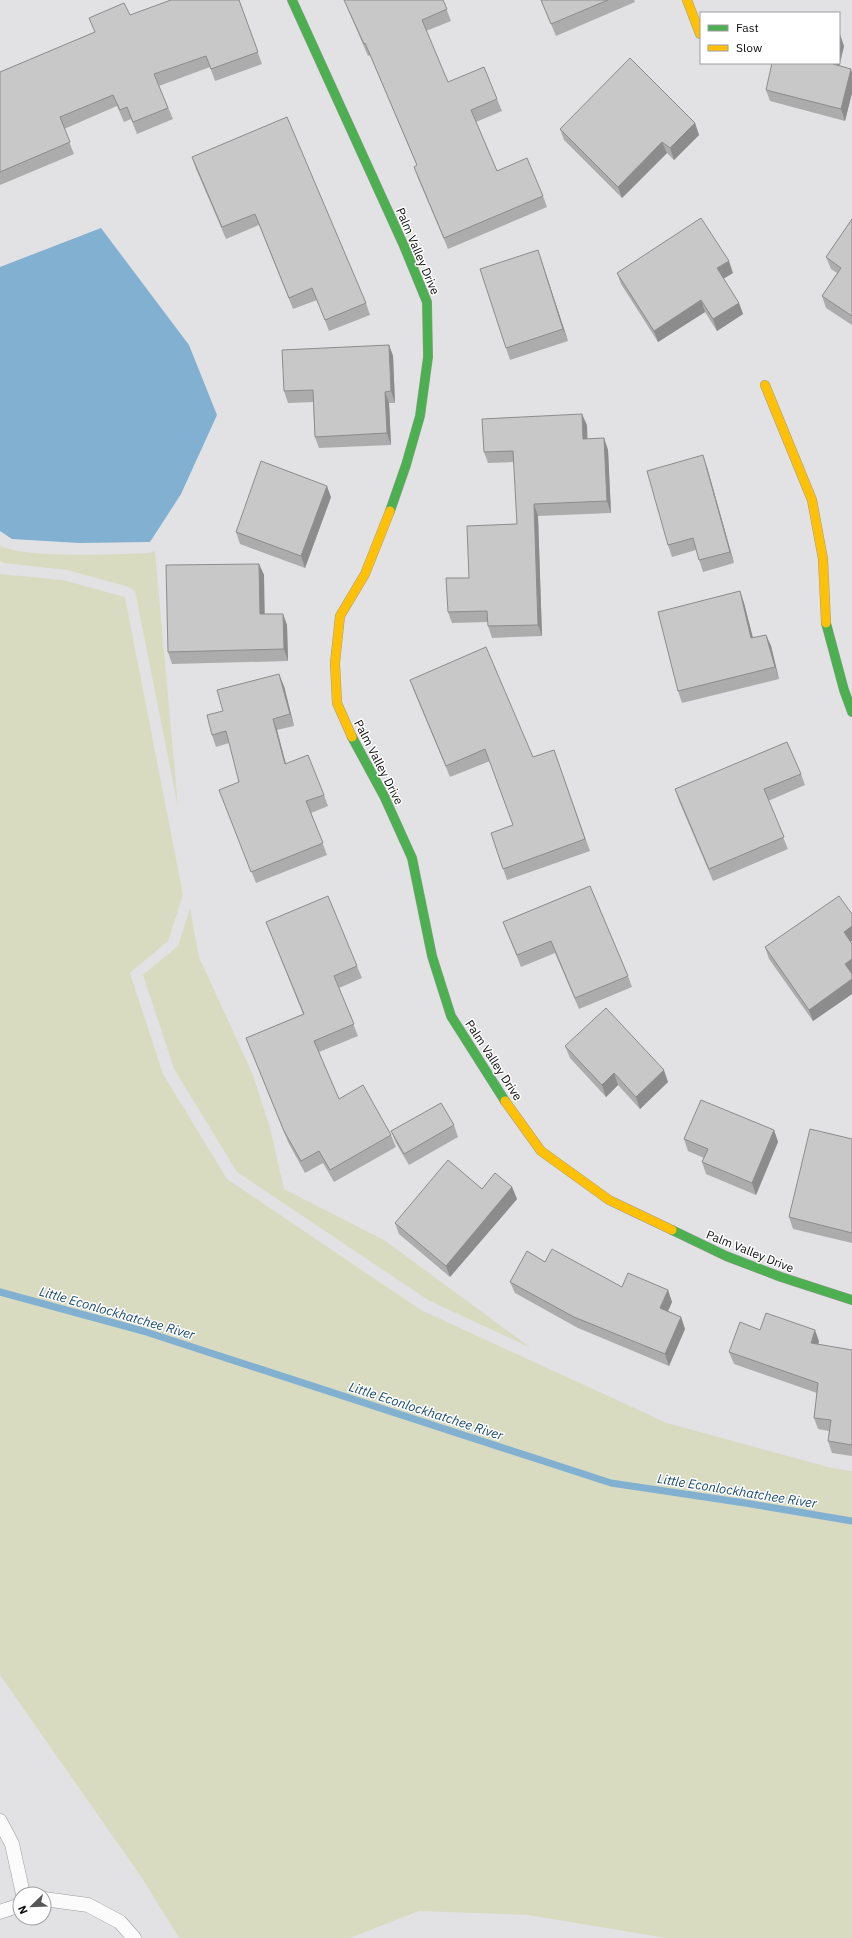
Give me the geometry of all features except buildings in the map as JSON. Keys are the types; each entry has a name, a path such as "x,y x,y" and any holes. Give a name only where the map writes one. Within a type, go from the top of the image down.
{"street":[{"name":"Palm Valley Drive","path":"292,0 398,232 427,302 428,357 420,416 406,465 368,566 340,616 335,663 337,703 358,751 384,796 412,858 432,956 451,1016 491,1080 541,1151 609,1200 726,1256 781,1277 852,1300"},
{"path":"687,0 700,34"},
{"path":"765,385 812,500 823,559 826,628 852,712"}],"lane":[{"path":"0,1821 12,1844 20,1886"},
{"path":"52,1899 88,1905 120,1922 134,1938"},
{"path":"0,1912 12,1908"}],"green space":[{"path":"0,545 11,549 28,552 72,555 149,553 155,551 178,807 135,591 129,587 67,570 4,563 0,561"},
{"path":"0,574 63,580 125,597 183,895 168,941 130,973 163,1074 227,1179 421,1310 667,1423 832,1468 852,1471 852,1938 666,1938 528,1915 419,1911 350,1938 179,1938 142,1878 0,1675"},
{"path":"190,908 199,957 253,1075 270,1128 284,1189 384,1240 531,1348 428,1300 237,1172 174,1069 143,975 178,946"}],"water":[{"path":"101,228 189,345 217,415 181,494 150,542 79,543 12,539 0,531 0,267"}],"waterway":[{"name":"Little Econlockhatchee River","path":"0,1292 143,1331 611,1483 852,1521"}],"traffic: fast":[{"path":"292,0 404,246 427,302 428,357 420,416 406,465 390,511"},
{"path":"826,623 844,690 852,712"},
{"path":"352,737 384,796 412,858 432,956 451,1016 505,1101"},
{"path":"672,1230 726,1256 781,1277 852,1300"}],"traffic: slow":[{"path":"687,0 700,34"},
{"path":"765,385 812,500 823,559 826,623"},
{"path":"352,737 337,703 335,663 340,616 365,574 390,511"},
{"path":"505,1101 541,1151 609,1200 672,1230"}]}
